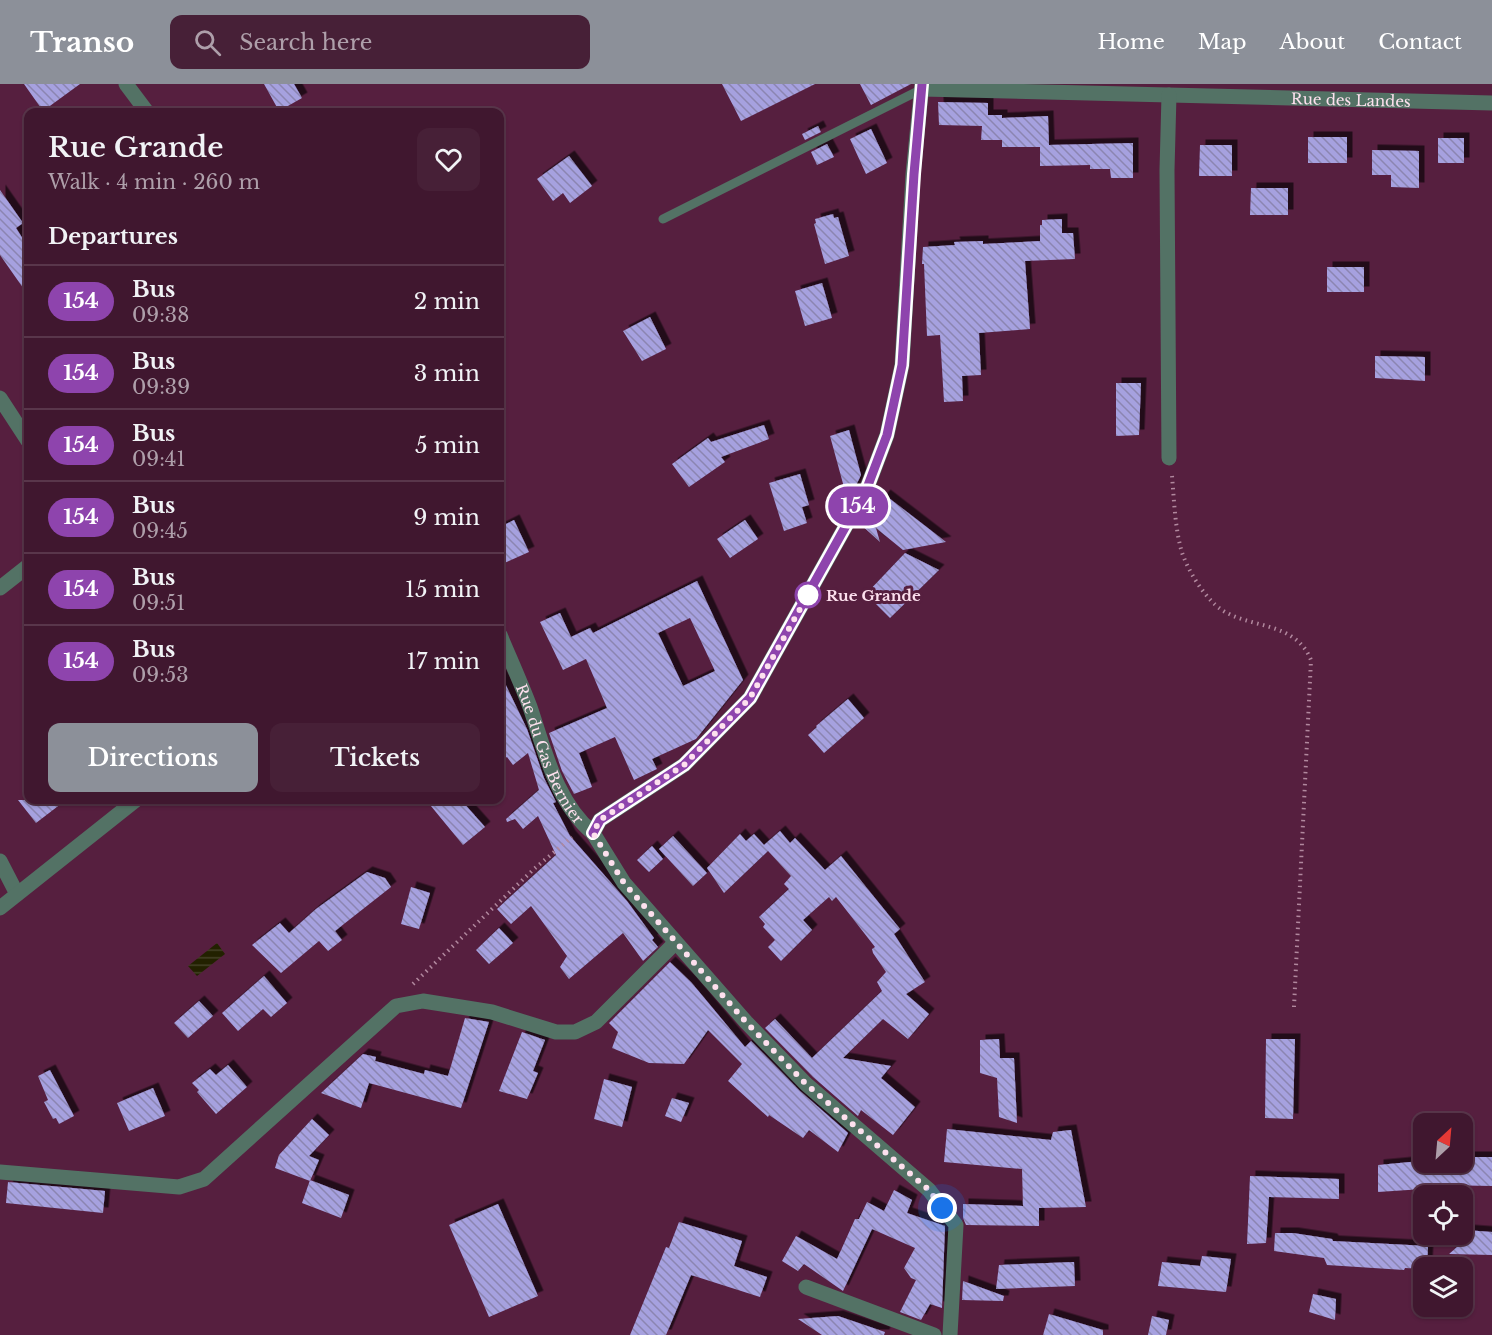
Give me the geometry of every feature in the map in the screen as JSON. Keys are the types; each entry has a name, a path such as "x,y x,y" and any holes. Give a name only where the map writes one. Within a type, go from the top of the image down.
{"street":[{"path":"126,84 144,108"},
{"path":"593,833 600,820 684,765 750,698 867,488 887,435 902,365 922,86"},
{"name":"Rue des Landes","path":"922,86 1492,103"},
{"path":"1169,95 1167,182 1169,458"},
{"path":"0,399 24,435"},
{"path":"0,588 24,569"},
{"name":"Rue du Gas Bernier","path":"504,644 561,792 579,822 593,833 624,883 746,1022 806,1084 929,1190 956,1226 950,1335"},
{"path":"0,908 131,804"},
{"path":"0,861 17,894"},
{"path":"0,1172 179,1187 204,1179 396,1006 423,1001 492,1012 556,1032 576,1032 596,1022 675,943"},
{"path":"806,1287 934,1335"}],"lane":[{"path":"663,219 922,86"}],"path":[{"path":"1169,458 1181,550 1199,587 1221,609 1247,621 1274,627 1291,635 1307,649 1311,660 1294,1007"},
{"path":"396,1006 418,977 534,869 574,836 593,833"}],"shaded area":[{"path":"217,943 225,954 197,976 188,966"}],"building":[{"path":"24,84 80,84 47,108 41,108"},
{"path":"264,84 294,84 302,98 284,108 277,108"},
{"path":"722,84 815,84 741,121"},
{"path":"860,84 911,84 871,105"},
{"path":"938,102 988,103 988,115 1002,115 1002,118 1048,116 1049,145 1133,143 1133,178 1111,178 1110,169 1090,169 1090,165 1040,166 1040,147 1002,147 1002,140 981,140 982,126 939,125"},
{"path":"818,126 821,132 805,140 802,134"},
{"path":"871,129 887,163 866,174 850,139"},
{"path":"1308,137 1347,137 1347,163 1308,163"},
{"path":"1438,138 1464,138 1464,163 1438,163"},
{"path":"827,144 834,157 817,165 811,152"},
{"path":"1200,145 1232,145 1232,176 1199,176"},
{"path":"1372,150 1419,151 1419,188 1391,187 1391,175 1372,175"},
{"path":"569,156 592,186 570,203 563,193 553,201 537,179"},
{"path":"1251,188 1288,188 1288,215 1250,215"},
{"path":"0,190 23,223 16,228 24,241 24,289 0,255"},
{"path":"833,214 834,218 838,217 849,256 825,264 814,224 815,219"},
{"path":"1062,219 1062,233 1073,233 1075,259 1025,261 1030,329 979,333 981,375 962,376 963,401 944,402 940,335 927,336 923,247 955,245 954,242 983,241 983,244 1040,241 1042,220"},
{"path":"1327,267 1364,267 1364,292 1327,292"},
{"path":"822,283 832,318 805,326 795,291"},
{"path":"650,317 666,349 642,361 623,331"},
{"path":"1375,356 1425,357 1425,381 1375,378"},
{"path":"1116,383 1141,383 1139,435 1116,436"},
{"path":"764,425 769,439 721,457 725,462 689,487 672,464 708,438 711,442"},
{"path":"849,430 861,475 848,502 830,436"},
{"path":"800,474 809,505 802,507 807,523 784,531 769,483"},
{"path":"885,495 946,542 903,550 876,528 880,542 859,523 869,504 871,512"},
{"path":"514,520 529,552 504,563 504,525"},
{"path":"745,520 758,539 730,558 717,539"},
{"path":"905,553 939,570 890,618 866,594"},
{"path":"697,581 743,680 696,739 652,759 657,769 634,780 615,737 579,753 592,787 574,794 562,771 549,733 607,708 586,659 563,670 540,622 560,613 571,637 590,628 593,633","holes":["690,618 715,671 683,686 658,633"]},
{"path":"504,681 527,729 544,778 556,802 553,803 570,836 627,901 654,938 652,940 658,947 643,961 623,933 569,979 560,967 567,956 531,906 511,924 497,909 556,855 538,816 523,829 515,819 507,822 506,819 539,790 528,753 513,765 507,757 504,759"},
{"path":"848,699 864,718 824,753 808,735"},
{"path":"18,800 24,800 24,804 61,804 36,823"},
{"path":"429,804 465,804 485,827 463,845"},
{"path":"780,831 790,843 795,838 825,870 841,856 900,929 894,934 925,982 906,994 929,1014 908,1039 883,1019 843,1058 891,1066 881,1078 915,1107 893,1135 861,1110 858,1116 813,1077 765,1028 775,1019 812,1058 882,991 877,982 886,972 873,953 872,949 875,947 836,897 832,901 829,897 803,920 812,930 781,961 768,947 775,940 763,927 765,924 759,917 789,889 784,884 791,876 768,851 724,893 707,868 740,834 746,841 754,834 764,845"},
{"path":"673,836 707,873 693,886 659,849"},
{"path":"652,846 663,859 649,872 637,860"},
{"path":"367,872 385,878 391,887 335,931 342,940 328,951 319,941 281,973 252,945 280,923 289,933 316,909"},
{"path":"411,887 430,893 419,929 401,924"},
{"path":"499,928 513,943 489,964 476,950"},
{"path":"670,962 691,982 745,1047 751,1041 800,1091 848,1133 838,1152 809,1130 803,1138 769,1115 768,1117 728,1081 742,1064 708,1030 684,1064 649,1063 612,1048 618,1032 609,1023"},
{"path":"264,976 287,1003 271,1017 263,1009 238,1031 222,1013"},
{"path":"199,1001 213,1016 188,1038 174,1023"},
{"path":"465,1018 489,1022 461,1108 369,1083 361,1108 321,1093 363,1054 376,1057 375,1061 424,1074 425,1070 448,1076"},
{"path":"522,1032 545,1040 533,1071 538,1073 527,1099 499,1091"},
{"path":"999,1039 1000,1058 1014,1058 1017,1123 999,1117 997,1078 980,1073 980,1040"},
{"path":"1266,1039 1295,1039 1293,1119 1265,1118"},
{"path":"228,1065 247,1087 216,1114 192,1083 210,1069 216,1075"},
{"path":"50,1070 74,1116 59,1124 56,1118 53,1119 44,1102 48,1100 38,1076"},
{"path":"604,1079 632,1087 622,1127 594,1119"},
{"path":"153,1088 165,1116 129,1131 117,1103"},
{"path":"672,1098 689,1103 681,1122 665,1116"},
{"path":"312,1119 329,1135 309,1156 319,1160 310,1181 275,1168 279,1155"},
{"path":"947,1129 1051,1140 1053,1132 1071,1130 1086,1207 1039,1208 1039,1226 966,1225 963,1218 963,1204 1023,1206 1022,1169 944,1162"},
{"path":"1473,1157 1492,1157 1492,1186 1413,1185 1413,1190 1378,1192 1378,1165 1413,1162 1413,1173 1473,1173"},
{"path":"1250,1176 1339,1179 1339,1199 1269,1197 1266,1243 1247,1244"},
{"path":"310,1180 349,1195 341,1218 302,1203"},
{"path":"8,1182 105,1191 103,1213 6,1203"},
{"path":"894,1190 912,1200 907,1213 945,1226 942,1308 930,1304 921,1320 900,1312 916,1280 911,1278 904,1268 915,1248 872,1229 843,1291 804,1264 798,1271 782,1261 796,1236 837,1259 855,1219 859,1219 867,1202 884,1211"},
{"path":"498,1204 538,1296 489,1317 449,1225"},
{"path":"679,1222 742,1241 734,1266 767,1277 760,1297 691,1275 666,1335 630,1335 666,1247 669,1248"},
{"path":"1473,1231 1492,1232 1492,1255 1449,1254 1459,1245 1473,1245"},
{"path":"1275,1233 1293,1233 1333,1241 1428,1246 1428,1257 1413,1257 1413,1268 1404,1270 1327,1265 1324,1258 1274,1251"},
{"path":"1202,1256 1231,1259 1226,1292 1158,1286 1162,1262 1200,1266"},
{"path":"1074,1262 1075,1286 996,1289 999,1265"},
{"path":"963,1281 1004,1296 1003,1301 962,1300"},
{"path":"1313,1294 1336,1299 1335,1320 1309,1312"},
{"path":"1049,1314 1103,1330 1103,1335 1043,1335"},
{"path":"838,1316 885,1332 884,1335 822,1335 798,1319"},
{"path":"1152,1316 1169,1320 1166,1335 1148,1335"}],"bus line":[{"name":"154","path":"593,833 600,820 684,765 750,698 867,488 887,435 902,365 922,84"}],"place":[{"name":"Rue Grande","path":"808,595"}],"route":[{"path":"808,595 809,593 750,698 684,765 600,820 593,833 624,883 746,1022 806,1084 929,1190 942,1208"}]}
